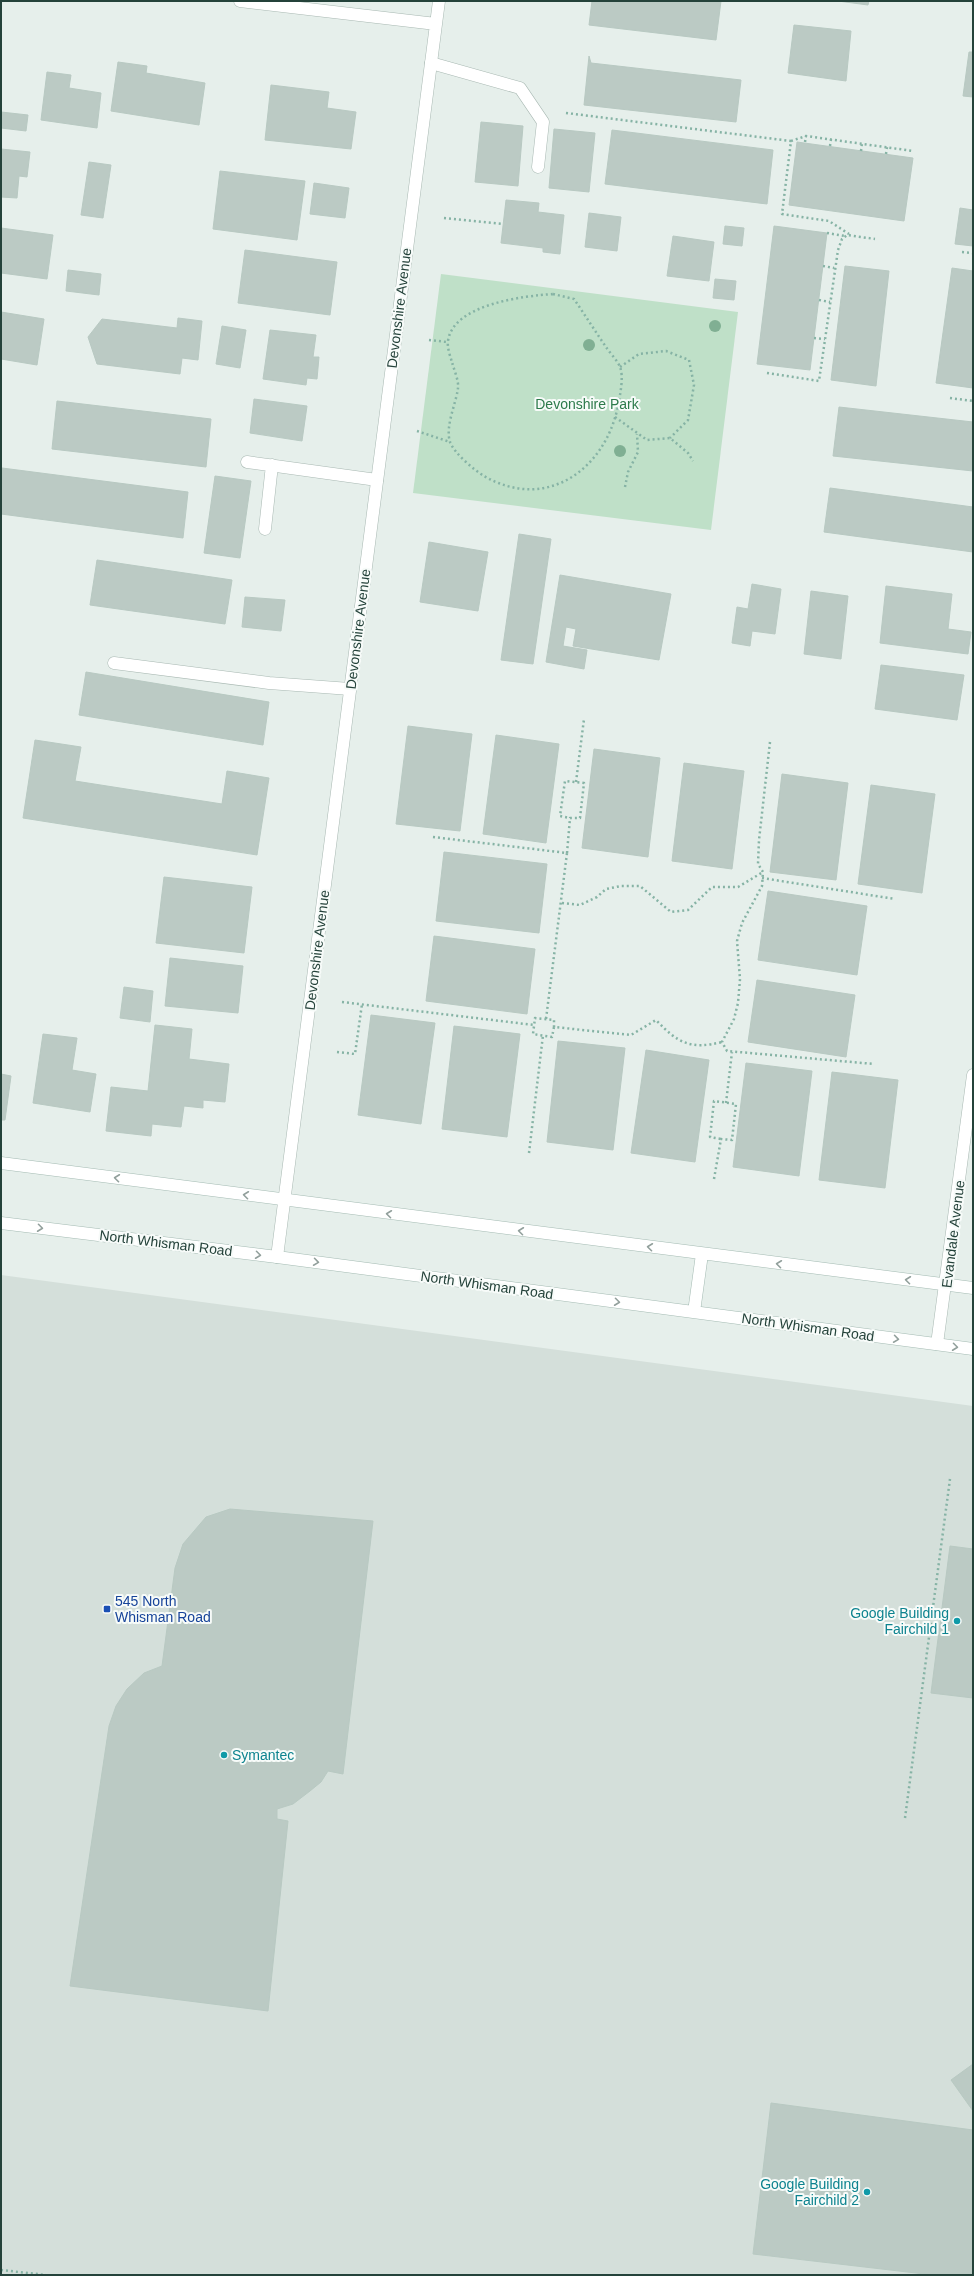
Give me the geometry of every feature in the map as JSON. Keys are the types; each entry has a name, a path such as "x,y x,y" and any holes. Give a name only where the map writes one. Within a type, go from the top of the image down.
{"main road":[{"path":"240,1 436,24"},
{"name":"Devonshire Avenue","path":"277,1257 439,1"},
{"path":"430,63 520,88 543,122 538,167"},
{"path":"247,462 377,480"},
{"path":"265,529 272,466"},
{"path":"114,662 269,683 350,689"},
{"name":"Evandale Avenue","path":"937,1344 973,1075"},
{"path":"1,1163 973,1288"},
{"name":"North Whisman Road","path":"1,1223 277,1257 973,1349"},
{"path":"694,1312 702,1254"}],"path":[{"path":"560,112 791,140 806,136 913,151"},
{"path":"805,142 806,136"},
{"path":"830,146 832,139"},
{"path":"791,140 782,214 829,221 849,234 875,239"},
{"path":"861,151 862,143"},
{"path":"886,154 887,147"},
{"path":"444,218 503,224"},
{"path":"827,233 845,236 849,234"},
{"path":"767,374 819,381 834,268 838,250 845,236"},
{"path":"962,252 973,253"},
{"path":"823,266 834,268"},
{"path":"417,431 450,442 462,458 476,471 498,484 513,488 529,490 559,485 584,470 596,457 608,437 616,417 620,393 620,367 574,299 553,294 522,296 477,309 457,322 447,342 459,387 451,417 450,442"},
{"path":"819,300 830,302"},
{"path":"814,338 825,339"},
{"path":"429,340 447,342"},
{"path":"616,417 647,440 670,438 688,420 694,385 689,360 666,351 639,354 620,367"},
{"path":"950,398 973,401"},
{"path":"625,488 628,472 638,452 637,434"},
{"path":"670,438 688,453 693,461"},
{"path":"576,782 584,718"},
{"path":"554,1027 631,1035 656,1020 675,1039 691,1046 708,1046 722,1042 734,1019 738,1003 740,979 737,941 742,923 762,886 762,872 758,864 759,840 770,742"},
{"path":"565,780 584,783 580,818 570,818 560,816 565,780"},
{"path":"546,1019 562,903 570,818"},
{"path":"433,837 567,853"},
{"path":"562,903 580,905 597,897 606,889 621,886 640,886 671,912 688,910 712,887 738,887 762,872"},
{"path":"762,878 895,899"},
{"path":"342,1002 534,1025"},
{"path":"337,1052 355,1054 362,1004"},
{"path":"535,1018 546,1019 554,1020 552,1036 533,1034 535,1018"},
{"path":"529,1153 543,1035"},
{"path":"722,1042 727,1051 732,1052 874,1064"},
{"path":"726,1103 732,1052"},
{"path":"714,1102 736,1104 732,1140 721,1138 710,1137 714,1102"},
{"path":"714,1178 721,1138"},
{"path":"905,1818 950,1479"},
{"path":"1,2270 46,2275"}],"shaded area":[{"path":"1,1275 973,1406 973,2275 1,2275"}],"green space":[{"name":"Devonshire Park","path":"441,274 738,312 711,530 413,493"}],"building":[{"path":"592,1 721,1 716,40 589,25"},
{"path":"838,1 869,1 868,5"},
{"path":"794,25 851,31 846,81 788,73"},
{"path":"969,52 973,52 973,97 963,96"},
{"path":"589,56 591,63 741,80 736,122 584,105"},
{"path":"118,62 147,66 146,73 205,83 199,125 111,111"},
{"path":"47,72 71,75 69,88 101,93 97,128 41,120"},
{"path":"271,85 329,92 327,108 356,112 351,149 265,140"},
{"path":"1,112 28,115 26,131 1,128"},
{"path":"481,122 523,126 518,186 475,182"},
{"path":"554,129 595,133 589,192 549,188"},
{"path":"612,130 773,150 767,204 605,184"},
{"path":"797,142 913,158 904,221 789,205"},
{"path":"1,149 30,152 27,177 19,176 17,198 1,197"},
{"path":"89,162 111,165 103,218 81,215"},
{"path":"220,171 305,181 297,240 213,229"},
{"path":"314,183 349,188 345,218 310,214"},
{"path":"506,200 539,203 538,212 564,215 560,254 543,252 543,248 501,243"},
{"path":"960,208 973,210 973,246 955,244"},
{"path":"589,213 621,217 617,251 585,247"},
{"path":"725,226 744,228 742,246 723,244"},
{"path":"774,226 827,233 810,370 757,364"},
{"path":"1,228 53,235 47,279 1,273"},
{"path":"673,236 714,242 709,281 667,276"},
{"path":"245,250 337,262 330,315 238,303"},
{"path":"845,266 889,271 876,386 831,380"},
{"path":"952,268 973,271 973,388 936,383"},
{"path":"68,270 101,274 99,295 66,291"},
{"path":"715,279 736,281 734,300 713,298"},
{"path":"1,312 44,319 37,365 1,359"},
{"path":"178,318 202,321 198,360 182,358 180,374 97,364 88,337 102,319 177,328"},
{"path":"222,326 246,330 240,368 216,364"},
{"path":"270,330 316,335 313,357 319,357 317,379 307,378 306,385 263,379"},
{"path":"254,399 307,406 302,441 250,433"},
{"path":"57,401 211,419 206,467 52,449"},
{"path":"839,407 973,422 973,471 833,456"},
{"path":"2,468 188,492 183,538 1,514"},
{"path":"215,476 251,481 240,558 204,553"},
{"path":"830,488 973,507 973,552 824,532"},
{"path":"519,534 551,539 533,664 501,660"},
{"path":"429,542 488,552 478,611 420,602"},
{"path":"97,560 232,580 225,624 90,605"},
{"path":"560,575 671,594 659,660 573,646 576,629 566,627 563,646 587,650 584,669 546,662"},
{"path":"752,584 781,589 775,634 752,631 750,646 732,643 737,607 748,609"},
{"path":"886,586 952,594 948,629 971,632 968,654 880,643"},
{"path":"811,591 848,596 841,659 804,654"},
{"path":"245,597 285,600 281,631 242,627"},
{"path":"881,665 964,675 957,720 875,709"},
{"path":"86,672 269,702 263,745 79,715"},
{"path":"408,726 472,734 460,831 396,824"},
{"path":"496,735 559,744 546,843 483,834"},
{"path":"35,740 81,747 75,781 222,804 227,771 269,778 257,855 23,818"},
{"path":"594,749 660,758 648,857 582,848"},
{"path":"684,763 744,771 732,869 672,861"},
{"path":"782,774 848,783 836,880 770,872"},
{"path":"871,785 935,794 922,893 858,884"},
{"path":"444,852 547,864 539,933 436,921"},
{"path":"164,877 252,887 244,953 156,943"},
{"path":"768,891 867,906 857,975 758,960"},
{"path":"434,936 535,949 527,1014 426,1001"},
{"path":"170,958 243,966 238,1013 165,1006"},
{"path":"757,980 855,995 846,1057 748,1042"},
{"path":"124,987 153,991 150,1022 120,1018"},
{"path":"371,1015 435,1023 421,1124 358,1115"},
{"path":"155,1025 192,1029 189,1059 229,1064 225,1102 203,1100 203,1108 184,1106 181,1127 152,1124 151,1136 106,1131 111,1087 148,1091"},
{"path":"454,1026 520,1034 507,1137 442,1129"},
{"path":"43,1034 77,1038 72,1070 96,1074 90,1112 33,1103"},
{"path":"558,1041 625,1048 613,1150 547,1142"},
{"path":"646,1050 709,1060 695,1162 631,1153"},
{"path":"746,1063 812,1071 799,1176 733,1167"},
{"path":"832,1072 898,1080 885,1188 819,1180"},
{"path":"1,1074 11,1076 5,1120 1,1120"},
{"name":"Symantec","path":"230,1509 373,1521 343,1774 328,1771 321,1782 293,1804 277,1809 277,1819 288,1821 268,2011 70,1986 109,1726 116,1706 127,1689 144,1673 162,1666 175,1568 183,1544 206,1517"},
{"name":"Google Building Fairchild 1","path":"950,1546 973,1549 973,1698 931,1693"},
{"path":"973,2064 973,2111 951,2080"},
{"name":"Google Building Fairchild 2","path":"771,2103 973,2130 973,2275 933,2275 753,2254"}],"place":[{"name":"545 North Whisman Road","path":"107,1609"},
{"name":"Google Building Fairchild 1","path":"957,1621"},
{"name":"Symantec","path":"224,1755"},
{"name":"Google Building Fairchild 2","path":"867,2192"}]}
